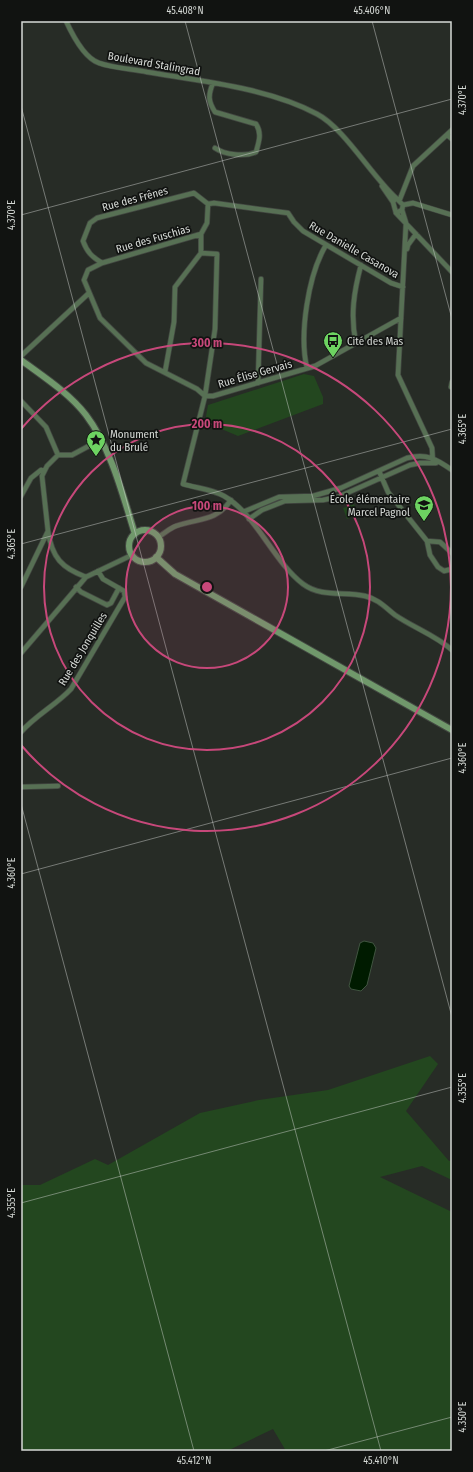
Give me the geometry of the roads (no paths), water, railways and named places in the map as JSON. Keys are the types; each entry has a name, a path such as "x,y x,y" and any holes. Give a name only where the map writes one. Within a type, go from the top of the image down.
{"main road":[{"path":"21,360 59,388 86,416 114,468 135,534"},
{"path":"146,531 158,537 160,548 156,558 143,562 136,560 132,555 130,542 135,534 146,531"},
{"path":"156,558 175,574 452,730"}],"street":[{"name":"Boulevard Stalingrad","path":"66,21 73,37 98,63 212,83 278,97 319,115 338,132 382,184"},
{"path":"212,83 208,94 209,103 215,112 256,124 260,135 256,152 250,155 221,152 215,148"},
{"path":"393,202 398,198 413,166 452,130"},
{"path":"447,135 452,139"},
{"path":"382,184 398,198 403,208 406,223 398,375 432,448 433,460"},
{"path":"382,184 386,193 393,202 396,213 452,272"},
{"name":"Rue des Frênes","path":"102,263 92,257 86,250 83,241 90,222 97,218 194,193 208,204"},
{"name":"Rue Danielle Casanova","path":"208,204 214,203 288,214 303,231 326,246 391,283 403,287"},
{"path":"396,213 413,203 452,215"},
{"name":"Rue des Fuschias","path":"102,263 201,234 207,223 208,204"},
{"path":"165,372 174,322 175,287 201,253 201,234"},
{"path":"405,256 408,245 416,234"},
{"path":"307,368 304,355 304,333 313,273 319,256 326,246"},
{"path":"201,253 217,254 215,329 205,396 183,484 222,495 231,500 249,519 285,566 303,584 326,594 364,596 378,600 396,615 441,640 452,650"},
{"name":"Rue Élise Gervais","path":"102,263 88,270 84,280 100,318 146,363 165,372 205,396 213,396 315,366 401,318"},
{"path":"356,343 353,328 354,292 361,265"},
{"path":"258,383 261,279"},
{"path":"21,356 89,293"},
{"path":"21,401 46,427 58,455"},
{"path":"21,496 31,478 41,470 44,470 58,455 72,455 100,440"},
{"path":"243,512 279,497 322,494 341,488 413,456 419,455 433,460 452,470"},
{"path":"249,519 262,510 285,501 323,500 338,497 410,465 433,460"},
{"path":"44,470 43,483 50,541 57,558 65,567 86,577"},
{"path":"379,471 388,492 427,541 430,555 438,567 444,571 452,569"},
{"path":"158,537 175,526 211,518 224,510 231,500"},
{"path":"21,587 48,531"},
{"path":"427,541 440,542 452,553"},
{"path":"21,653 86,577 132,555"},
{"path":"76,587 81,592 107,605 111,603 119,588 103,579 98,571"},
{"name":"Rue des Jonquilles","path":"21,732 32,720 63,698 71,689 125,597 124,591 119,588"},
{"path":"21,787 58,786"}],"place":[{"name":"Cité des Mas","path":"333,358"},
{"name":"Monument du Brulé","path":"96,457"},
{"name":"École élémentaire Marcel Pagnol","path":"424,522"}]}
